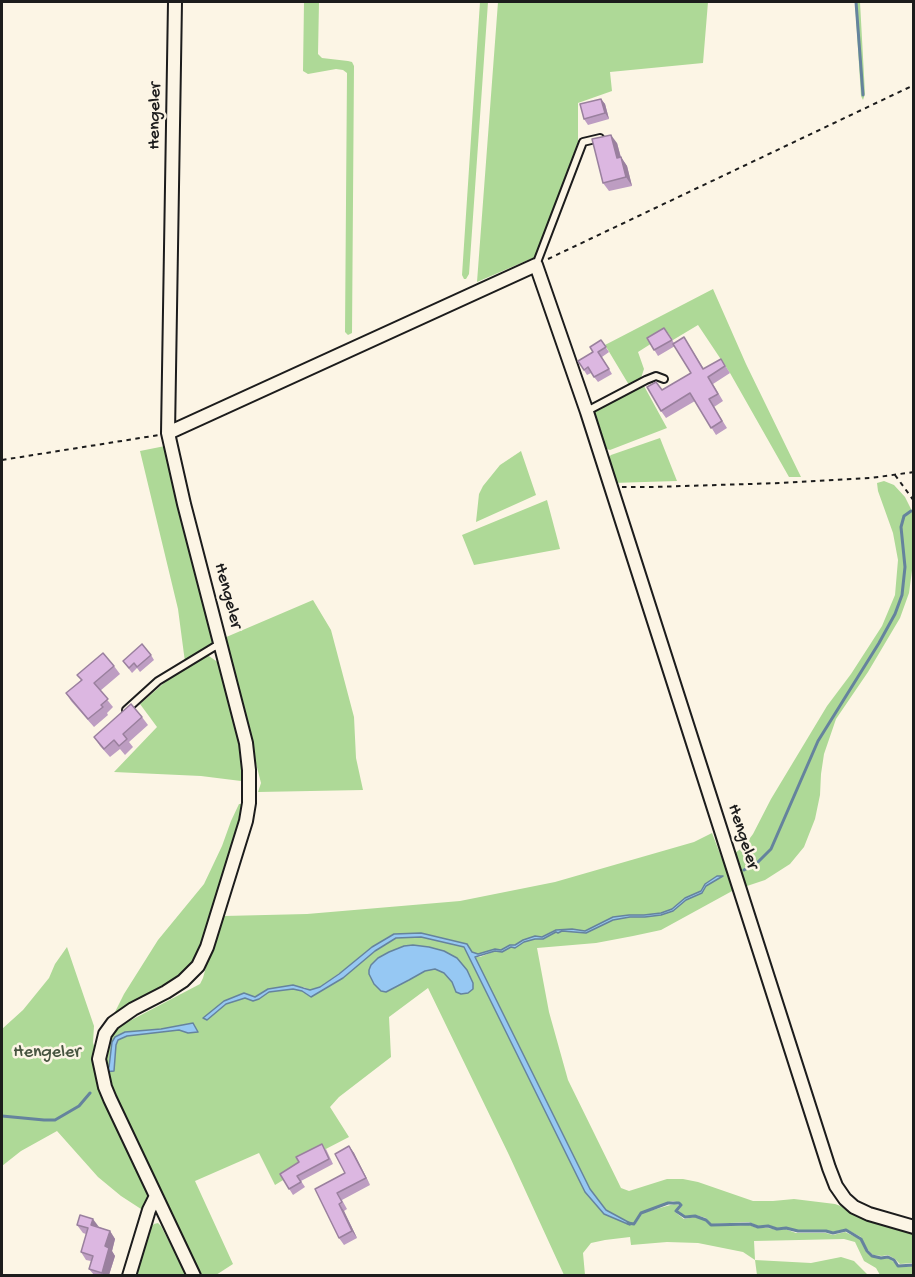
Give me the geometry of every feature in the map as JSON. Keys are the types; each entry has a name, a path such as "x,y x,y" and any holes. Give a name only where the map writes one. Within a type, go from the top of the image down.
{"street":[{"name":"Hengeler","path":"175,2 168,434 246,743 249,803 246,821 207,947 198,966 183,981 113,1023 105,1034 99,1059 110,1099 194,1275"},
{"name":"Hengeler","path":"536,265 586,412 836,1186 854,1207 869,1214 914,1227"},
{"path":"168,434 536,265"},
{"path":"129,1275 149,1210 156,1196"}],"lane":[{"path":"536,265 583,142 606,137"},
{"path":"586,412 646,380 656,376 664,379"},
{"path":"124,711 158,681 221,645"}],"path":[{"path":"536,265 914,85"},
{"path":"2,460 168,434"},
{"path":"610,486 781,483 914,472"},
{"path":"895,475 914,501"}],"green space":[{"path":"304,2 319,2 318,54 322,58 352,62 354,66 352,333 348,335 345,332 347,73 336,69 308,74 303,71"},
{"path":"480,2 488,2 469,274 464,279 462,275"},
{"path":"498,2 708,2 703,63 610,72 612,91 578,103 578,142 535,257 477,282"},
{"path":"855,2 860,2 865,94 863,100 861,96"},
{"path":"713,289 746,364 801,477 789,477 730,373 698,325 673,340 668,333 638,352 644,369 641,378 629,385 605,345"},
{"path":"644,386 667,428 610,450 601,447 591,417 599,406"},
{"path":"660,438 677,481 612,483 605,461 611,455"},
{"path":"165,446 213,643 185,662 178,609 140,451"},
{"path":"521,451 536,495 476,522 479,494 483,486 500,465"},
{"path":"884,481 894,485 905,497 913,513 913,563 909,593 900,618 868,672 836,719 824,754 815,819 804,847 790,864 765,880 744,887 734,854 753,834 771,799 827,706 882,626 895,595 898,560 893,533 877,483"},
{"path":"547,500 560,549 474,565 462,535"},
{"path":"313,600 331,630 354,717 356,758 363,790 258,792 261,783 224,638"},
{"path":"206,654 219,663 242,750 241,781 201,776 114,772 157,727 140,704 164,683"},
{"path":"239,804 243,804 239,826 207,932 190,966 171,981 114,1014 158,940 204,884"},
{"path":"712,833 734,890 661,930 596,943 537,948 549,1012 568,1080 621,1188 629,1191 667,1179 683,1179 753,1201 794,1199 835,1204 913,1232 913,1263 900,1264 888,1255 873,1255 861,1237 846,1229 833,1232 758,1226 749,1222 711,1224 706,1218 696,1215 685,1216 678,1211 682,1206 680,1203 673,1201 641,1212 634,1223 606,1210 590,1189 475,957 495,951 502,952 511,947 515,948 524,942 543,939 556,932 586,933 613,920 661,915 673,911 686,900 702,893 706,886 718,878 717,876 705,884 701,891 661,913 613,917 585,931 556,930 542,937 535,936 523,940 501,950 495,949 478,954 472,952 466,944 421,933 394,934 320,987 310,990 304,987 269,989 255,997 249,996 224,1001 207,1019 226,1004 245,997 253,1001 269,992 293,989 302,991 311,997 343,978 375,951 396,938 421,937 464,947 585,1192 604,1214 635,1225 642,1213 674,1204 679,1205 675,1212 684,1219 695,1217 705,1220 711,1226 749,1225 757,1228 785,1229 796,1233 833,1235 845,1232 860,1239 866,1252 872,1256 888,1258 898,1267 913,1266 913,1275 880,1275 876,1268 864,1261 855,1242 844,1239 754,1241 755,1260 743,1252 698,1243 667,1242 631,1245 630,1237 591,1243 583,1253 585,1275 564,1275 428,988 389,1017 391,1057 339,1097 330,1107 349,1137 291,1167 293,1174 275,1185 259,1153 195,1181 233,1264 216,1275 201,1275 105,1075 105,1072 114,1070 118,1040 127,1036 179,1030 188,1033 192,1023 161,1029 125,1032 112,1042 109,1067 105,1068 105,1041 118,1027 200,984 224,916 307,914 460,901 555,882 694,842","holes":["413,945 444,951 456,992 452,982 444,973 435,969 425,971"]},
{"name":"Hengeler","path":"67,947 94,1026 95,1075 100,1092 149,1197 141,1209 98,1177 57,1131 21,1151 2,1166 2,1029 23,1010 49,978 55,964"},
{"path":"158,1223 186,1275 136,1276 150,1228"},
{"path":"841,1257 854,1261 868,1275 757,1275 755,1260 811,1263"}],"water":[{"path":"717,876 723,876 706,886 702,893 686,900 673,911 661,915 613,920 586,933 556,932 543,939 524,942 515,948 511,947 502,952 495,951 475,957 590,1189 606,1210 630,1225 604,1214 585,1192 464,947 421,937 396,938 375,951 343,978 311,997 302,991 293,989 269,992 253,1001 245,998 226,1004 207,1020 203,1018 224,1001 244,993 255,997 268,989 293,985 310,990 320,987 372,947 394,934 421,933 467,944 472,952 478,954 495,949 501,950 523,940 535,936 542,937 556,930 585,931 613,917 661,913 701,891 705,884"},
{"path":"413,945 444,951 457,958 467,970 473,983 473,989 468,993 456,992 452,982 444,973 435,969 425,971 386,992 381,991 369,974 371,965 389,952"},
{"path":"193,1023 198,1032 188,1033 179,1030 127,1036 118,1040 114,1071 105,1072 105,1068 109,1067 112,1042 115,1037 125,1032"}],"building":[{"path":"601,99 605,113 584,119 580,104"},
{"path":"611,135 617,158 621,157 626,177 603,183 592,139"},
{"path":"664,328 672,340 654,350 647,338"},
{"path":"684,337 703,369 721,359 725,366 708,377 718,394 709,399 722,421 711,428 690,393 661,411 647,387 656,382 662,390 691,373 673,344"},
{"path":"601,340 606,347 598,352 609,369 594,377 588,367 584,370 578,361 593,352 590,347"},
{"path":"142,644 151,655 137,667 134,663 129,668 123,661"},
{"path":"103,653 114,666 94,683 108,699 101,705 103,707 88,719 66,693 82,680 77,675"},
{"path":"131,704 142,717 123,734 127,739 119,746 114,740 104,749 94,737"},
{"path":"322,1144 329,1159 297,1176 301,1182 289,1189 280,1174 299,1162 296,1157"},
{"path":"349,1146 366,1178 337,1193 342,1202 339,1204 352,1231 339,1238 315,1189 345,1173 335,1154"},
{"path":"80,1215 93,1219 91,1225 110,1231 105,1246 109,1248 102,1273 89,1269 93,1256 81,1252 88,1228 77,1225"}],"waterway":[{"path":"856,2 863,95"},
{"path":"744,870 758,862 771,849 818,741 895,614 902,595 905,567 901,527 904,516 911,511"},
{"path":"2,1116 55,1120 79,1106 90,1093"},
{"path":"628,1223 634,1224 641,1213 668,1203 679,1203 681,1205 676,1211 685,1217 695,1216 706,1220 711,1225 750,1224 758,1227 833,1233 846,1230 861,1239 872,1256 888,1257 898,1266 914,1265"}]}
